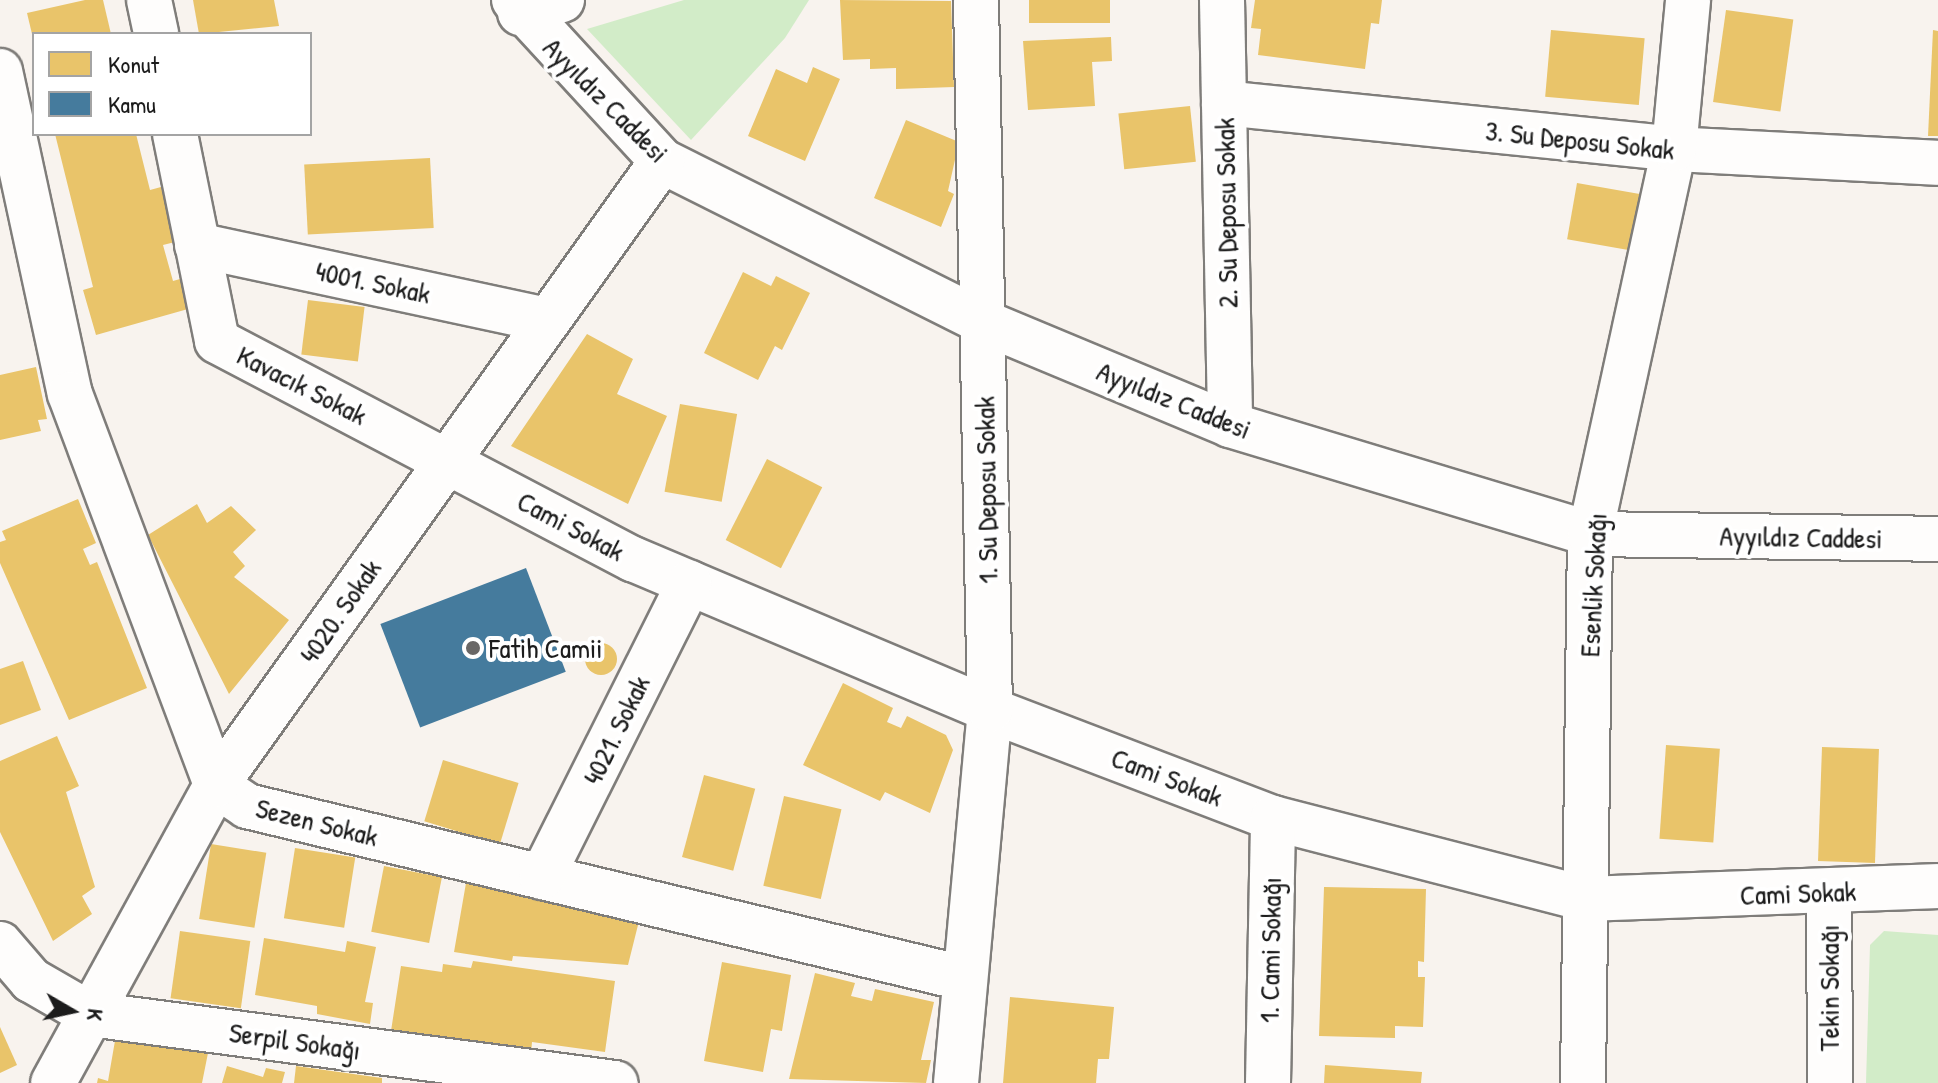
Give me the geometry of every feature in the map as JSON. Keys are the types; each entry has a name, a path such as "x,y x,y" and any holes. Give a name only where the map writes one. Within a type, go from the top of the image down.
{"street":[{"path":"149,0 156,32"},
{"path":"517,6 562,0"},
{"name":"1. Su Deposu Sokak","path":"956,1083 963,978 990,710 976,0"},
{"name":"2. Su Deposu Sokak","path":"1222,0 1230,425"},
{"name":"Esenlik Sokağı","path":"1583,1083 1590,534 1674,149 1688,0"},
{"name":"Ayyıldız Caddesi","path":"517,6 662,161 983,322 1230,425 1590,534 1938,539"},
{"path":"0,71 70,394 216,785"},
{"name":"3. Su Deposu Sokak","path":"1224,103 1674,149 1938,163"},
{"name":"Kavacık Sokak","path":"175,136 217,341 447,459"},
{"name":"4020. Sokak","path":"53,1083 216,785 662,161"},
{"name":"4001. Sokak","path":"197,245 548,320"},
{"name":"Cami Sokak","path":"447,459 633,559 990,710 1273,818 1587,899 1829,894 1938,886"},
{"name":"4021. Sokak","path":"542,877 689,583"},
{"name":"Sezen Sokak","path":"216,785 247,806 963,978"},
{"name":"1. Cami Sokağı","path":"1268,1083 1273,818"},
{"name":"Tekin Sokağı","path":"1829,894 1830,1083"},
{"name":"Serpil Sokağı","path":"0,944 31,980 90,1014 615,1083"}],"green space":[{"path":"684,0 809,0 785,38 691,140 587,29"},
{"path":"1884,931 1938,935 1938,1083 1866,1083 1870,945"}],"building: Konut":[{"path":"85,0 103,0 111,32 32,34 27,13"},
{"path":"193,0 274,0 279,26 199,32"},
{"path":"840,0 951,1 954,87 896,89 896,68 870,69 870,59 843,60"},
{"path":"1029,0 1110,0 1110,23 1029,23"},
{"path":"1255,0 1382,0 1379,24 1371,23 1365,69 1258,55 1261,29 1251,28"},
{"path":"1726,10 1793,19 1780,112 1713,102"},
{"path":"1551,30 1645,38 1639,105 1545,97"},
{"path":"1933,30 1938,31 1938,136 1928,136"},
{"path":"1111,37 1112,61 1092,62 1095,106 1028,110 1023,41"},
{"path":"813,67 840,79 805,161 748,136 776,69 807,83"},
{"path":"1190,106 1196,162 1124,169 1118,114"},
{"path":"906,120 959,142 948,191 954,194 941,227 874,198"},
{"path":"55,136 136,136 150,190 161,187 175,242 163,245 173,281 187,277 195,307 96,335 83,290 93,287"},
{"path":"430,158 434,228 308,234 304,165"},
{"path":"1577,183 1644,195 1634,251 1567,239"},
{"path":"743,272 771,286 776,276 810,293 782,350 775,346 758,380 704,353"},
{"path":"308,300 365,307 358,362 301,355"},
{"path":"587,334 633,359 617,394 667,416 628,504 511,446"},
{"path":"36,367 47,419 38,420 41,431 0,440 0,375"},
{"path":"680,404 737,414 722,502 665,492"},
{"path":"767,459 822,487 781,568 726,540"},
{"path":"78,499 96,543 83,549 90,565 97,562 147,688 69,720 0,563 0,542 6,540 2,531"},
{"path":"197,504 207,523 231,506 256,530 233,552 245,566 234,577 289,620 229,694 148,535"},
{"path":"601,643 612,648 617,659 612,670 601,675 590,670 585,659 590,648"},
{"path":"23,661 41,710 0,725 0,669"},
{"path":"843,683 893,708 887,722 901,728 907,716 946,735 953,750 930,813 885,792 880,801 803,765"},
{"path":"57,736 79,786 66,792 95,887 82,896 92,914 53,941 0,832 0,761"},
{"path":"1666,745 1720,749 1713,843 1659,839"},
{"path":"1822,747 1879,749 1875,863 1818,861"},
{"path":"443,760 519,783 500,844 424,821"},
{"path":"704,775 755,789 733,871 682,857"},
{"path":"784,796 841,809 821,899 763,886"},
{"path":"211,844 266,853 254,928 199,919"},
{"path":"295,848 355,858 344,928 284,918"},
{"path":"384,866 442,877 429,943 371,932"},
{"path":"466,883 639,921 628,965 513,956 512,961 454,952"},
{"path":"1324,887 1426,889 1424,962 1418,961 1418,977 1425,977 1423,1027 1395,1026 1395,1038 1319,1036"},
{"path":"180,931 250,941 241,1008 171,998"},
{"path":"264,938 345,952 347,941 376,947 365,1002 373,1003 370,1024 317,1014 317,1006 255,995"},
{"path":"473,961 615,981 605,1052 532,1042 531,1054 391,1031 401,966 442,972 443,964 471,968"},
{"path":"722,962 791,975 782,1031 771,1029 763,1072 704,1061"},
{"path":"815,973 855,983 851,996 872,1001 875,989 934,1002 921,1060 931,1060 926,1083 789,1079"},
{"path":"1010,997 1114,1007 1109,1059 1098,1059 1096,1083 1003,1083"},
{"path":"0,1027 17,1065 0,1073"},
{"path":"116,1035 208,1053 202,1083 97,1083 98,1078 108,1081"},
{"path":"1325,1065 1422,1072 1421,1083 1324,1083"},
{"path":"227,1066 263,1077 266,1068 285,1072 282,1083 222,1083"},
{"path":"296,1066 382,1078 382,1083 294,1083"}],"building: Kamu":[{"name":"Fatih Camii","path":"526,568 566,672 420,728 380,624"}],"place":[{"name":"Fatih Camii","path":"473,648"}]}
